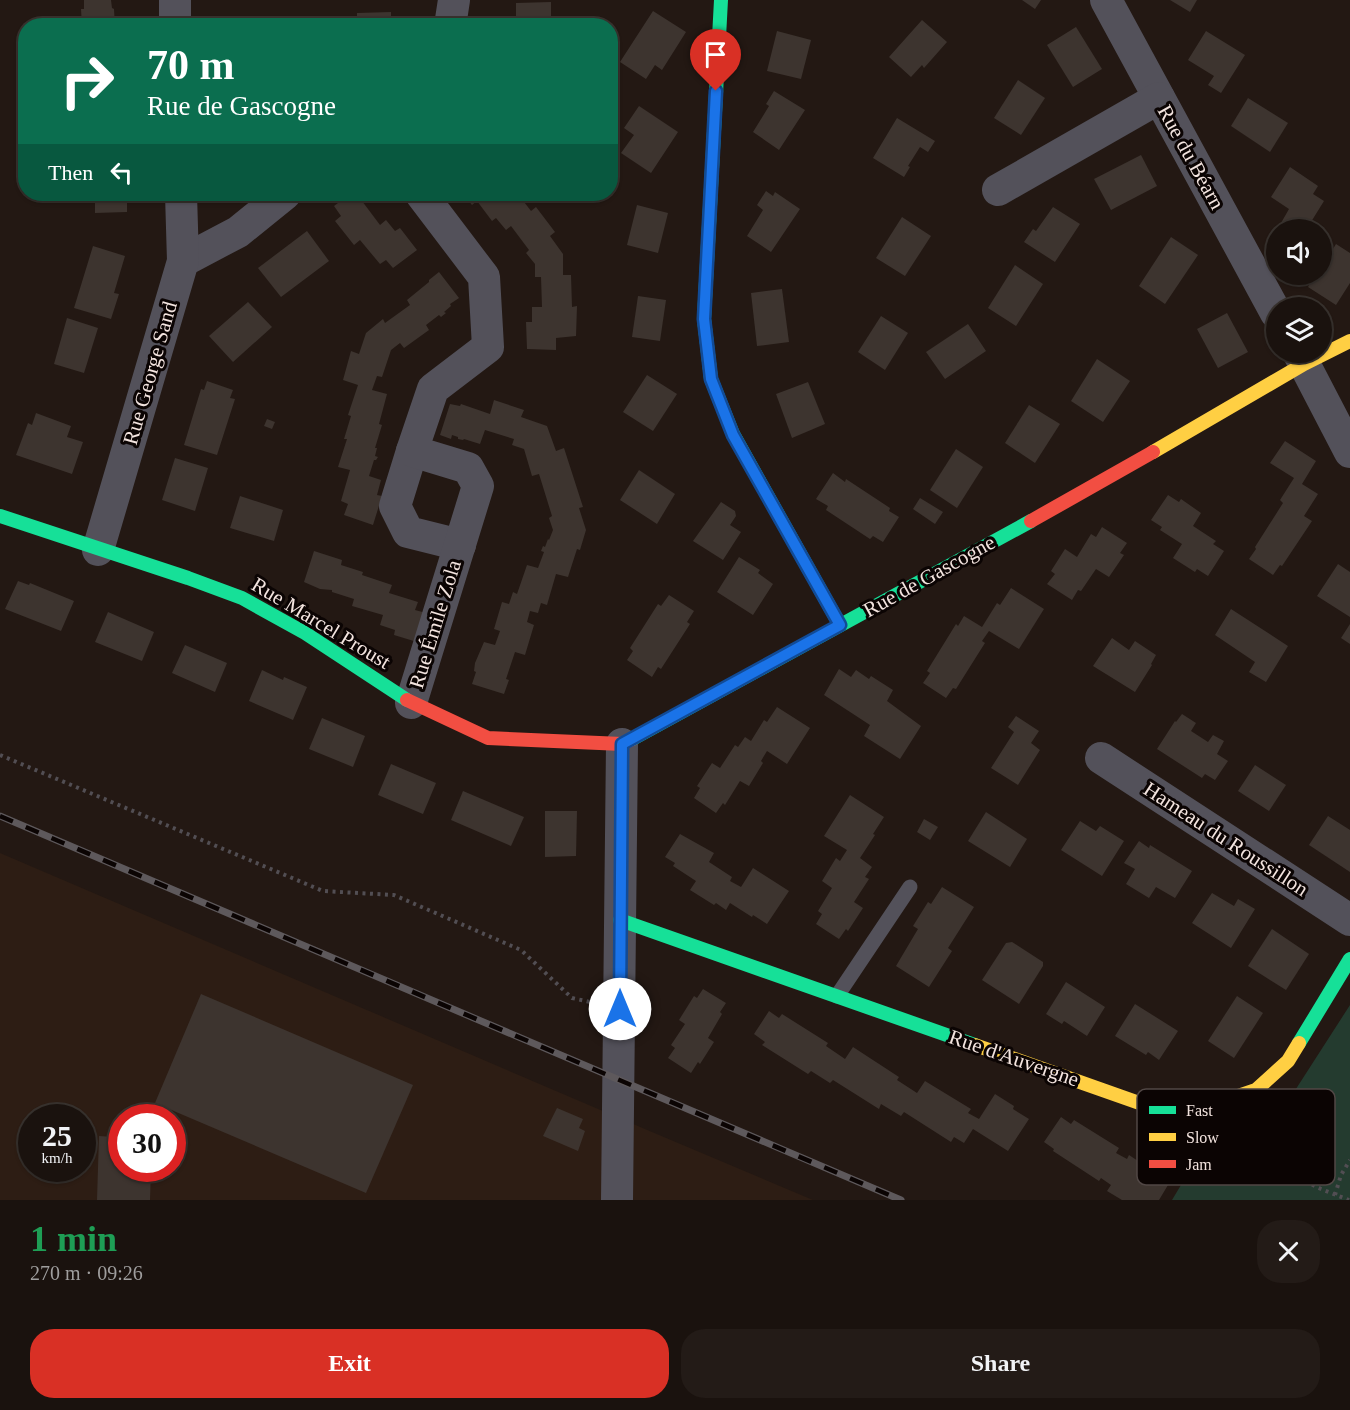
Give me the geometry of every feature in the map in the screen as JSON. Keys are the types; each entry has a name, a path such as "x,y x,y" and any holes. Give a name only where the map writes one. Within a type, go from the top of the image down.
{"street":[{"path":"174,0 175,18"},
{"path":"451,18 454,0"},
{"path":"721,0 704,319 711,379 733,435 840,625"},
{"name":"Rue du Béarn","path":"1106,0 1267,297"},
{"path":"998,190 1159,98"},
{"name":"Rue George Sand","path":"98,550 183,261 181,201"},
{"path":"183,261 238,232 276,201"},
{"name":"Rue Émile Zola","path":"426,201 484,277 488,347 433,389 394,506 408,532 460,545"},
{"name":"Rue de Gascogne","path":"1332,347 1350,341"},
{"name":"Rue de Gascogne","path":"622,744 1094,487 1293,363"},
{"path":"1304,363 1350,452"},
{"name":"Rue Émile Zola","path":"411,703 478,486 468,468 412,451"},
{"name":"Rue Marcel Proust","path":"0,516 242,598 305,633 411,703 488,738 622,744"},
{"path":"617,1200 622,744"},
{"name":"Hameau du Roussillon","path":"1101,758 1350,920"},
{"name":"Rue d'Auvergne","path":"620,920 1137,1101"},
{"name":"Rue d'Auvergne","path":"1257,1089 1288,1061 1350,959"}],"lane":[{"path":"837,996 910,887"}],"path":[{"path":"0,755 323,891 394,895 521,950 572,998 620,1009"},
{"path":"1335,1195 1341,1175 1350,1160"},
{"path":"1314,1185 1349,1200"}],"shaded area":[{"path":"0,853 652,1132 813,1200 0,1200"}],"green space":[{"path":"1350,1005 1350,1200 1172,1200 1181,1185 1335,1185 1335,1089 1296,1089"}],"building":[{"path":"84,0 111,0 115,18 82,18 81,9 84,9"},
{"path":"1022,0 1041,0 1035,9"},
{"path":"1170,0 1197,0 1190,12"},
{"path":"551,2 551,18 516,18 516,3"},
{"path":"653,11 686,32 662,70 655,65 646,79 620,62"},
{"path":"391,12 391,18 357,18 357,13"},
{"path":"922,20 947,42 924,68 922,65 911,77 889,57"},
{"path":"1076,27 1102,69 1073,87 1047,45"},
{"path":"777,31 811,40 801,79 767,71"},
{"path":"1206,31 1245,55 1221,93 1208,85 1214,76 1188,60"},
{"path":"1018,80 1045,98 1021,135 994,118"},
{"path":"774,91 805,110 779,150 753,132 769,106 766,104"},
{"path":"1248,98 1288,123 1270,152 1231,126"},
{"path":"639,106 678,132 651,173 621,153 634,135 624,128"},
{"path":"897,118 935,141 928,152 920,147 904,177 873,158"},
{"path":"1141,155 1157,186 1111,210 1094,179"},
{"path":"1290,167 1318,186 1313,194 1324,201 1313,219 1283,219 1289,209 1271,197"},
{"path":"766,191 773,196 775,192 800,209 771,252 747,236 763,210 757,205"},
{"path":"95,201 127,201 127,212 95,213"},
{"path":"341,201 362,201 380,225 386,220 395,231 400,228 417,250 393,268 386,260 380,264 360,240 354,245 335,221 341,216 334,206"},
{"path":"477,201 523,201 531,211 536,207 555,232 550,236 563,254 563,275 571,275 572,307 577,306 576,336 556,338 556,350 527,349 526,322 532,322 532,307 542,307 541,277 535,277 535,264 526,253 529,250 511,226 506,230 496,218 492,221"},
{"path":"637,205 668,213 658,253 627,245"},
{"path":"1053,207 1080,224 1055,262 1024,242 1033,229 1036,231"},
{"path":"902,217 931,236 905,276 876,258"},
{"path":"307,231 329,261 281,297 258,268"},
{"path":"1171,237 1198,255 1165,304 1139,286"},
{"path":"1336,244 1350,253 1350,283 1336,305 1332,302 1332,297 1324,297 1308,287 1309,285 1332,285 1332,251"},
{"path":"93,246 125,256 114,293 119,294 111,319 74,308"},
{"path":"1015,265 1043,284 1016,326 988,308"},
{"path":"439,272 459,298 450,304 451,306 444,312 446,313 441,317 439,315 426,325 429,330 404,348 400,343 391,350 382,377 377,376 372,390 387,394 379,424 382,425 375,448 377,448 375,456 378,457 374,460 369,476 381,480 377,495 382,496 373,525 344,515 348,504 341,501 350,470 338,467 347,439 344,439 351,416 348,415 358,385 343,380 351,351 359,354 366,333 383,319 385,323 410,305 407,300"},
{"path":"782,289 789,342 757,346 751,293"},
{"path":"638,296 666,300 660,341 632,337"},
{"path":"248,302 272,327 233,362 209,336"},
{"path":"1227,313 1248,352 1218,368 1197,329"},
{"path":"881,316 908,333 885,370 858,352"},
{"path":"67,318 98,328 84,373 54,364"},
{"path":"968,324 986,351 945,379 926,352"},
{"path":"1097,359 1130,381 1103,422 1071,401"},
{"path":"647,375 677,394 653,431 623,412"},
{"path":"207,381 233,390 230,398 235,399 217,455 184,445 201,389 204,390"},
{"path":"808,382 825,424 792,438 776,394"},
{"path":"494,400 524,410 521,417 547,426 556,451 564,448 583,507 579,508 586,530 568,577 556,574 547,605 541,603 538,613 530,611 527,622 534,625 525,655 515,652 506,679 509,680 504,694 472,684 476,672 474,671 475,663 484,642 495,645 500,631 494,629 502,602 509,604 513,592 517,594 527,565 538,568 544,552 541,551 553,530 549,518 552,516 539,474 532,476 524,449 512,445 514,439 485,430 480,444 458,439 452,435 451,439 440,435 450,404 460,406 461,404 490,414"},
{"path":"1029,405 1060,424 1035,463 1005,443"},
{"path":"36,413 71,426 67,437 83,442 72,474 16,455 28,423 32,425"},
{"path":"267,419 275,422 272,429 264,426"},
{"path":"1285,441 1316,461 1302,484 1318,494 1304,516 1312,521 1282,566 1280,565 1273,575 1249,559 1283,503 1280,500 1294,478 1270,463"},
{"path":"956,449 983,467 957,508 930,490"},
{"path":"175,458 208,468 195,511 162,500"},
{"path":"639,470 675,494 657,524 620,500"},
{"path":"833,473 890,508 889,511 899,517 883,542 873,536 870,539 826,510 828,506 816,499"},
{"path":"1168,495 1179,502 1181,499 1201,513 1193,526 1216,541 1213,544 1224,551 1208,576 1197,569 1195,572 1173,558 1182,544 1160,530 1162,527 1151,520"},
{"path":"240,496 283,510 274,541 230,528"},
{"path":"920,498 943,512 935,524 913,509"},
{"path":"721,502 735,511 736,516 730,525 741,532 723,560 693,541"},
{"path":"1102,527 1127,543 1120,553 1124,555 1109,577 1096,569 1072,600 1047,584 1055,574 1051,571 1065,549 1077,557 1091,534 1096,537"},
{"path":"314,551 342,560 341,565 392,585 389,593 418,602 415,610 426,613 417,642 394,635 395,630 380,625 383,615 352,606 354,599 304,582"},
{"path":"739,557 760,570 758,573 773,584 753,615 717,592"},
{"path":"1338,564 1350,572 1350,617 1317,596"},
{"path":"18,581 29,585 30,583 74,601 61,631 5,609"},
{"path":"1011,588 1044,609 1019,649 989,631 982,641 985,643 956,689 953,688 946,698 923,683 930,673 927,671 956,624 958,626 964,616 982,627 997,603 1000,605"},
{"path":"669,595 694,611 687,622 690,624 661,669 658,667 652,677 627,660 633,651 630,648 658,604 661,606"},
{"path":"1231,609 1288,646 1266,682 1249,672 1255,662 1215,635"},
{"path":"108,612 154,632 142,661 95,642"},
{"path":"1350,624 1350,644 1341,638"},
{"path":"1112,638 1129,650 1135,641 1156,655 1135,692 1093,666"},
{"path":"185,645 227,663 215,692 172,673"},
{"path":"839,669 851,677 856,670 869,679 871,676 893,690 887,701 921,726 900,759 864,736 870,725 824,695"},
{"path":"262,670 283,680 284,677 307,687 293,720 249,701"},
{"path":"777,707 810,728 787,764 767,751 761,761 763,763 749,786 740,781 725,805 723,803 716,813 694,798 700,788 697,786 712,763 720,768 735,745 738,747 745,737 751,741 764,720 767,722"},
{"path":"1182,714 1196,723 1191,731 1208,742 1213,735 1224,741 1217,754 1228,761 1215,780 1205,774 1202,778 1157,749"},
{"path":"1016,716 1039,731 1031,743 1040,750 1018,785 991,768 1014,732 1008,727"},
{"path":"322,718 365,736 353,767 309,749"},
{"path":"391,764 436,783 423,814 378,795"},
{"path":"1255,765 1286,785 1269,811 1238,791"},
{"path":"463,791 524,817 511,846 451,820"},
{"path":"850,795 884,817 860,858 872,867 865,877 869,879 854,902 863,908 848,931 846,929 839,939 816,924 822,914 818,911 832,888 822,881 836,858 840,861 847,850 824,836"},
{"path":"545,811 577,811 576,856 545,857"},
{"path":"986,812 1027,839 1010,867 968,841"},
{"path":"1328,816 1350,830 1350,872 1309,845"},
{"path":"924,819 938,827 930,840 917,832"},
{"path":"1080,821 1096,831 1100,826 1124,841 1102,876 1061,850"},
{"path":"680,834 714,853 709,862 732,877 730,881 741,887 753,868 789,891 767,924 730,903 726,910 690,890 696,881 673,866 675,863 665,857"},
{"path":"1139,841 1149,848 1150,845 1192,871 1175,898 1156,887 1149,898 1126,884 1135,869 1124,863"},
{"path":"942,887 974,907 948,948 952,951 929,987 896,966 918,929 913,926 928,902 931,904"},
{"path":"1212,893 1234,906 1238,899 1255,909 1231,948 1192,923"},
{"path":"1272,929 1309,954 1286,990 1248,966"},
{"path":"1012,942 1043,962 1043,966 1019,1004 982,980 1006,943"},
{"path":"1066,982 1105,1007 1087,1036 1064,1021 1062,1024 1046,1014"},
{"path":"703,989 726,1003 708,1038 714,1042 700,1064 698,1062 691,1073 668,1058 675,1048 671,1045 685,1024 679,1020 694,996 697,998"},
{"path":"201,994 413,1085 366,1193 186,1116 186,1104 155,1103"},
{"path":"1237,996 1263,1013 1234,1058 1208,1041"},
{"path":"1135,1004 1178,1031 1159,1060 1148,1052 1146,1055 1115,1036"},
{"path":"769,1011 779,1018 782,1014 828,1043 826,1046 845,1059 853,1047 899,1077 897,1080 917,1093 925,1081 971,1109 968,1113 979,1119 995,1094 1029,1119 1008,1151 973,1129 964,1143 954,1137 951,1142 904,1112 901,1116 881,1104 879,1109 833,1080 830,1083 811,1071 808,1074 762,1045 765,1042 754,1034"},
{"path":"557,1108 583,1119 579,1128 585,1131 578,1151 543,1136"},
{"path":"1061,1117 1071,1124 1074,1120 1119,1148 1116,1153 1127,1159 1129,1155 1137,1160 1137,1185 1168,1185 1159,1200 1122,1200 1107,1191 1111,1185 1101,1178 1099,1181 1053,1151 1054,1149 1044,1142"},
{"path":"99,1136 108,1137 108,1182 151,1182 150,1200 97,1200"}],"railway":[{"path":"0,816 901,1200"}],"traffic: fast":[{"path":"721,0 704,319 711,379 733,434 840,625"},
{"path":"0,516 242,598 305,633 407,700"},
{"path":"632,739 1031,521"},
{"path":"620,920 975,1045"},
{"path":"1299,1043 1350,959"}],"traffic: slow":[{"path":"1153,452 1304,364 1350,341"},
{"path":"1257,1089 1288,1061 1299,1043"},
{"path":"975,1045 1137,1102"}],"traffic: jam":[{"path":"1031,521 1153,452"},
{"path":"407,700 488,738 622,744 632,739"}],"route":[{"path":"620,1009 622,744 840,625 733,435 711,379 704,319 716,91"}]}
